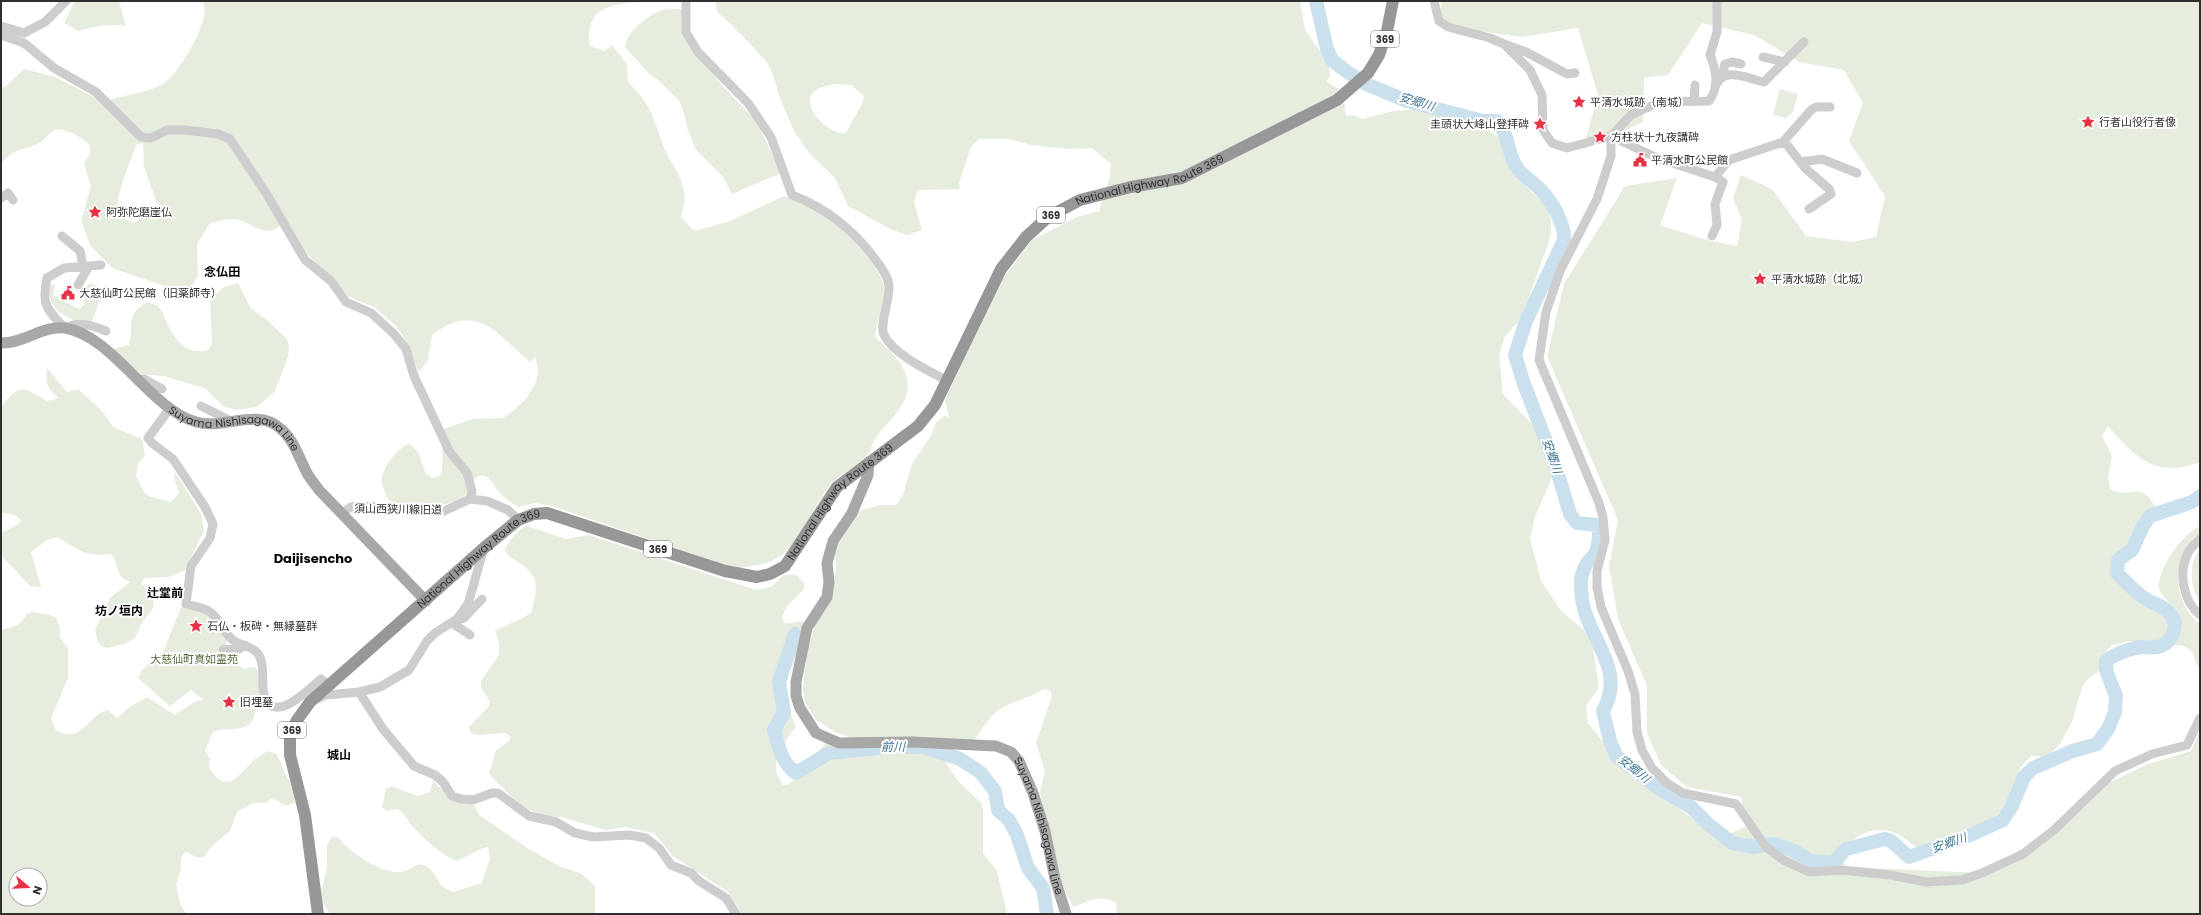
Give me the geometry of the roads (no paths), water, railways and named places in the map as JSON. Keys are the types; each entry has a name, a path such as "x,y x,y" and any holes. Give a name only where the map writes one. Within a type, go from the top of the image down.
{"highway":[{"name":"National Highway Route 369","path":"318,914 305,815 290,755 290,733 310,702 426,601 484,548 518,520 534,514 547,514 725,571 757,577 770,574 785,566 837,487 918,426 935,405 948,381 1001,269 1026,237 1048,217 1080,200 1131,187 1182,178 1338,99 1368,73 1379,55 1387,31 1393,1"}],"main road":[{"name":"Suyama Nishisagawa Line","path":"1,343 10,343 51,328 65,328 82,334 105,350 170,408 187,419 198,423 213,424 256,419 269,422 281,428 291,441 307,473 315,484 426,601"},
{"name":"Suyama Nishisagawa Line","path":"869,462 868,475 852,513 833,541 827,563 829,582 827,597 807,628 796,682 796,696 800,708 816,733 839,743 912,742 996,746 1011,752 1019,761 1033,793 1066,914"}],"street":[{"path":"1,26 24,33 45,22 66,1"},
{"path":"686,1 686,32 698,52 748,103 771,137 792,195 811,202 836,218 857,236 884,271 889,285 888,301 883,326 884,334 894,346 915,363 948,381"},
{"path":"1434,1 1439,21 1448,27 1490,38 1526,52 1567,74 1574,72"},
{"path":"1504,44 1530,70 1542,96 1543,130 1552,143 1567,148 1611,136 1631,115 1653,105 1665,102 1709,101 1714,95 1716,85 1714,64 1710,55 1717,32 1717,1"},
{"path":"1,35 24,43 54,68 96,92 141,138 151,138 167,130 185,130 218,134 230,139 239,150 266,193 305,260 330,281 346,302 371,313 389,329 406,349 414,376 449,451 467,474 472,491 470,499 487,501 508,510 518,520"},
{"path":"1722,77 1734,75 1764,82 1804,42"},
{"path":"1763,57 1785,62"},
{"path":"1716,85 1722,77 1725,64 1732,62 1741,64"},
{"path":"1694,102 1695,85"},
{"path":"1715,177 1729,160 1783,142 1811,110 1816,107 1830,107"},
{"path":"1611,136 1657,158 1715,177 1723,182 1715,204 1717,225 1712,236"},
{"path":"1611,136 1612,156 1597,199 1560,271 1546,312 1540,360 1601,510 1605,540 1597,571 1597,587 1601,607 1628,671 1635,694 1637,732 1642,750 1652,768 1667,783 1683,793 1736,804 1763,844 1783,860 1808,872 1842,870 1890,875 1926,882 1962,880 1982,873 2023,854 2054,830 2115,771 2152,754 2187,745 2200,718"},
{"path":"1783,142 1829,189 1831,194 1809,209"},
{"path":"1801,162 1822,159 1857,173"},
{"path":"1,198 8,193 13,200"},
{"path":"62,236 80,251 86,266 78,285"},
{"path":"101,265 64,268 47,278 43,296 48,311 65,328 74,324 87,324 106,331"},
{"path":"139,380 144,379 162,389"},
{"path":"201,406 233,422"},
{"path":"170,408 148,438 152,443 173,459 205,507 213,524 210,538 191,566 186,604 206,610 214,615 233,640 254,649 260,658 263,670 264,693 270,704 278,708 291,704 321,678 329,684"},
{"name":"須山西狭川線旧道","path":"342,513 351,507 361,506 444,511 470,499"},
{"path":"2200,539 2189,550 2184,569 2184,584 2189,603 2200,615"},
{"path":"455,621 468,604 484,548"},
{"path":"310,702 326,695 380,688 409,670 435,633 455,621 464,618 482,599"},
{"path":"455,621 470,635"},
{"path":"223,650 239,649 245,645"},
{"path":"358,692 383,729 414,766 435,775 443,782 452,796 461,799 473,800 492,793 498,793 529,816 556,822 576,833 593,837 629,835 646,838 659,848 671,865 691,873 699,881 726,898 736,914"}],"waterway":[{"name":"安郷川","path":"1316,1 1327,49 1332,60 1366,84 1407,101 1483,121 1498,121 1505,133 1514,164 1544,193 1560,219 1564,233 1564,240 1526,321 1515,355 1524,384 1556,467 1570,514 1577,523 1598,525 1599,528 1598,545 1594,555 1583,571 1581,587 1582,599 1586,614 1604,655 1611,682 1609,696 1603,711 1610,741 1617,757 1660,789 1691,807 1707,823 1732,843 1754,847 1769,844 1778,845 1794,851 1811,861 1833,863 1846,849 1885,839 1891,841 1909,857 1973,834 2003,820 2012,806 2024,777 2033,768 2073,751 2097,744 2108,729 2115,712 2116,696 2106,670 2106,661 2131,649 2140,647 2158,647 2170,639 2175,625 2172,616 2164,608 2138,593 2117,573 2118,560 2132,550 2143,526 2150,516 2192,502 2200,496"},
{"name":"前川","path":"795,634 779,682 784,712 774,730 781,754 791,769 796,773 829,753 887,747"},
{"name":"前川","path":"907,747 924,747 960,759 980,772 995,791 998,810 1009,820 1017,835 1028,868 1043,888 1047,914"}],"place":[{"name":"平清水城跡（南城）","path":"1579,102"},
{"name":"行者山役行者像","path":"2088,122"},
{"name":"圭頭状大峰山登拝碑","path":"1540,124"},
{"name":"方柱状十九夜講碑","path":"1600,137"},
{"name":"平清水町公民館","path":"1640,160"},
{"name":"阿弥陀磨崖仏","path":"95,212"},
{"name":"平清水城跡（北城）","path":"1760,279"},
{"name":"大慈仙町公民館（旧薬師寺）","path":"68,293"},
{"name":"石仏・板碑・無縁墓群","path":"196,626"},
{"name":"旧埋墓","path":"229,702"}],"district":[{"name":"念仏田","path":"222,272"},
{"name":"Daijisencho","path":"313,558"},
{"name":"辻堂前","path":"165,593"},
{"name":"坊ノ垣内","path":"119,611"},
{"name":"城山","path":"339,755"}],"park label":[{"name":"大慈仙町真如霊苑","path":"194,659"}]}
